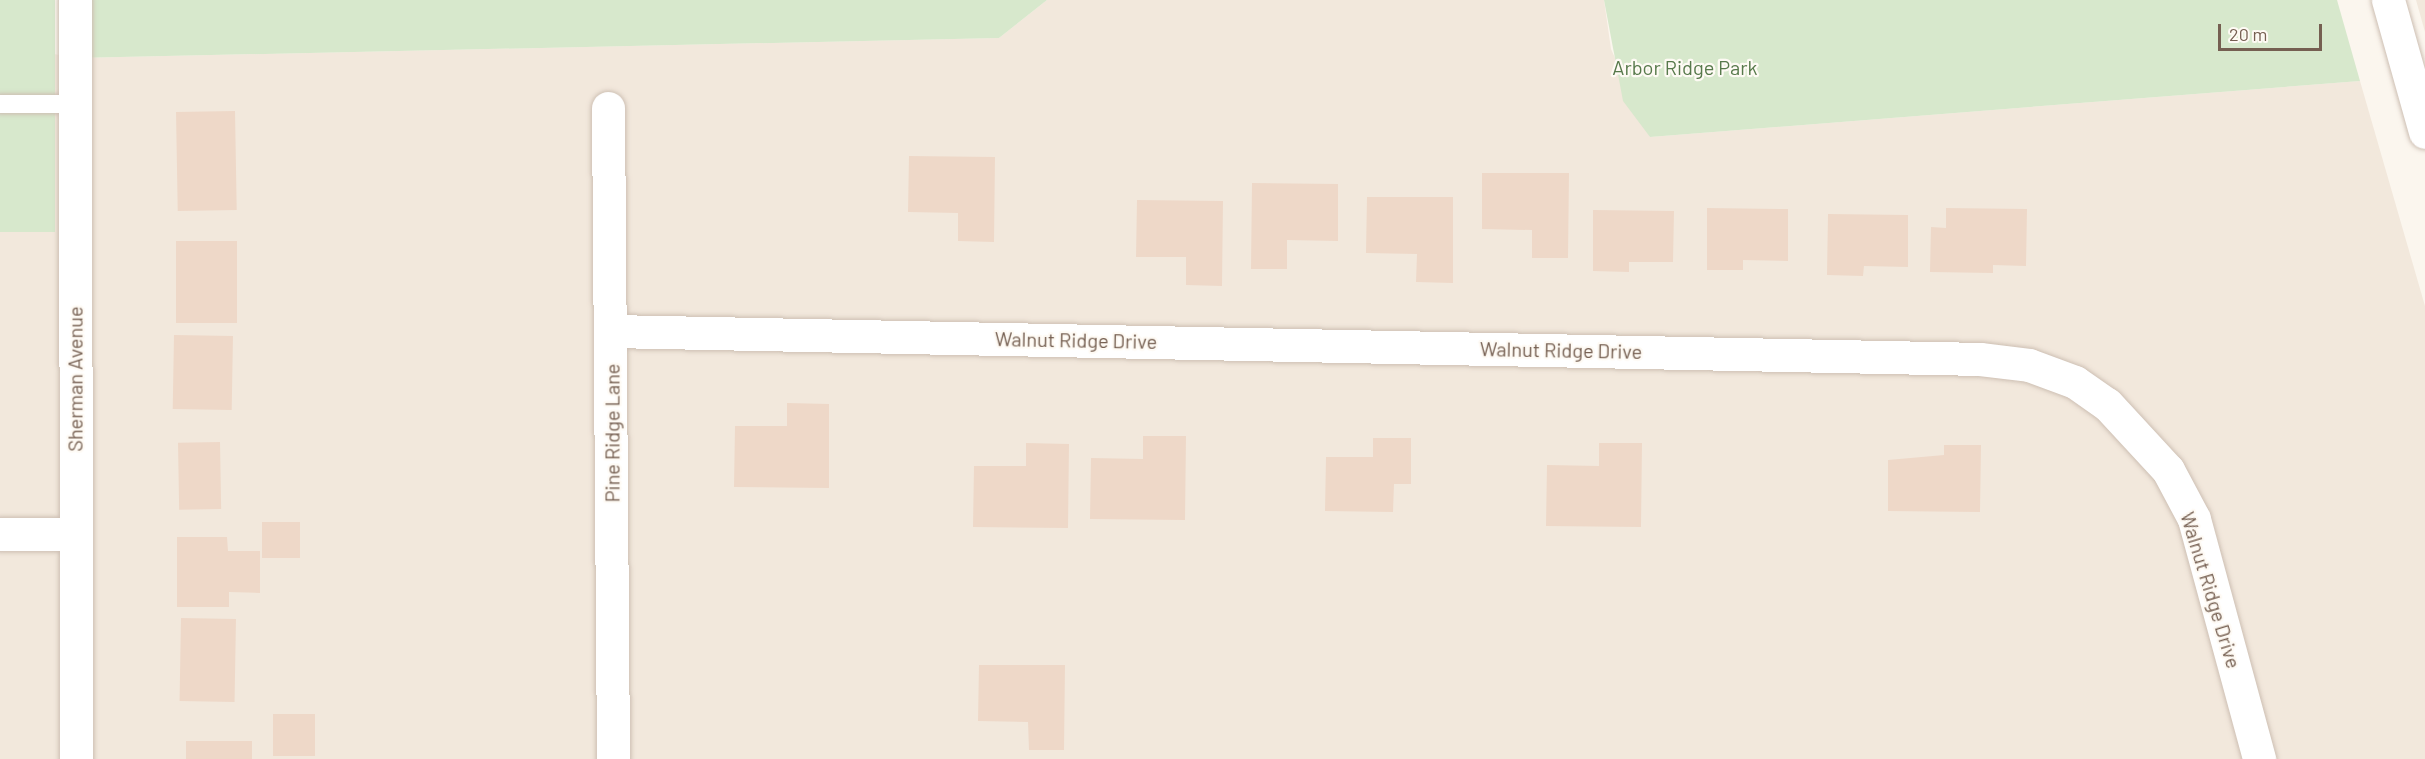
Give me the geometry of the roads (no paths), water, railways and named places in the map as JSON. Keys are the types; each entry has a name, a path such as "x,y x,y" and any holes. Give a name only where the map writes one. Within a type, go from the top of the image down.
{"street":[{"name":"Sherman Avenue","path":"75,0 76,759"},
{"path":"2388,0 2425,132"},
{"name":"Pine Ridge Lane","path":"608,108 613,759"},
{"name":"Walnut Ridge Drive","path":"611,331 1980,359 2029,365 2075,382 2107,404 2168,470 2194,519 2259,759"},
{"path":"0,534 75,534"}],"lane":[{"path":"0,104 75,104"}],"park label":[{"name":"Arbor Ridge Park","path":"1685,67"}]}
